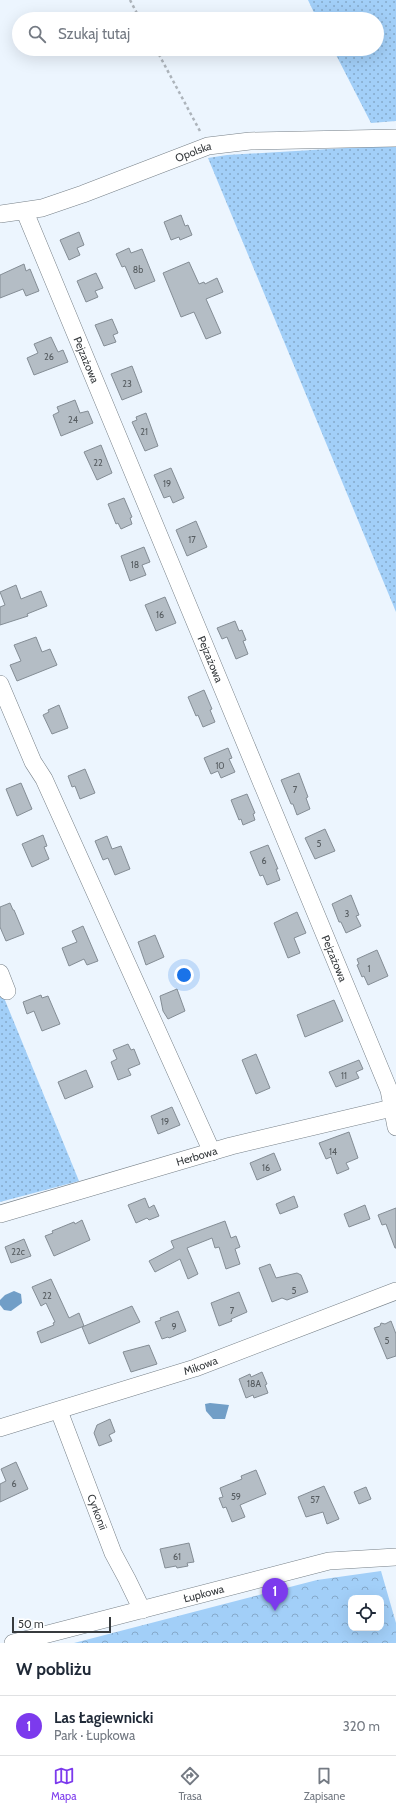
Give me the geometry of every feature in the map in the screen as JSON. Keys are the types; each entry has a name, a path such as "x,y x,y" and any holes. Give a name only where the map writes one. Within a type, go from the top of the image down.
{"street":[{"name":"Opolska","path":"0,214 24,212 42,208 84,194 208,146 250,141 396,138"},
{"name":"Pejzażowa","path":"24,212 389,1090 395,1107 396,1127"},
{"path":"0,684 33,762 44,779 212,1152"},
{"path":"0,973 7,991"},
{"name":"Herbowa","path":"0,1214 212,1152 395,1107"},
{"name":"Mikowa","path":"0,1428 195,1368 396,1291"},
{"name":"Cyrkonii","path":"59,1411 113,1553 128,1579 142,1610"},
{"name":"Łupkowa","path":"13,1643 329,1561 396,1557"}],"path":[{"path":"130,0 136,12"},
{"path":"160,56 208,146"}],"green space":[{"path":"308,0 396,0 396,121 371,123 337,56 384,56 384,12 314,12"},
{"path":"396,145 396,612 208,158 227,155"},
{"path":"0,988 79,1181 0,1202"},
{"path":"381,1571 396,1623 396,1643 74,1643 317,1580"}],"shaded area":[{"path":"14,1291 21,1294 22,1303 11,1311 4,1310 0,1305 0,1300 5,1295"},
{"path":"210,1403 229,1405 225,1419 213,1419 206,1411 205,1404"}],"building":[{"path":"181,215 185,226 188,225 192,235 180,240 179,237 171,240 164,222"},
{"path":"79,232 84,245 77,248 80,255 69,260 60,240"},
{"path":"129,248 131,253 142,249 155,281 135,289 125,266 122,267 116,254"},
{"path":"189,262 199,284 204,282 205,284 217,278 223,292 206,299 221,333 206,339 194,312 181,317 163,273"},
{"path":"24,264 26,271 30,269 39,291 26,296 23,289 0,298 0,275"},
{"path":"96,273 103,288 95,291 98,297 86,302 77,281"},
{"path":"112,319 118,333 113,335 116,342 104,346 95,325"},
{"path":"51,337 58,352 63,350 68,362 34,375 27,358 38,353 34,344"},
{"path":"132,366 142,392 122,400 111,374"},
{"path":"75,400 80,413 88,411 93,423 61,436 53,415 59,412 57,407"},
{"path":"146,413 158,446 145,451 132,422 137,420 136,417"},
{"path":"101,445 112,473 97,480 84,452"},
{"path":"171,468 184,498 173,503 170,496 164,498 154,475"},
{"path":"124,498 132,517 130,518 132,524 121,529 118,523 116,524 108,504"},
{"path":"196,521 207,547 187,556 176,530"},
{"path":"144,547 150,562 142,565 146,575 130,581 121,556"},
{"path":"16,585 21,599 41,591 47,606 27,614 28,616 0,625 0,607 5,605 0,592"},
{"path":"165,597 176,623 156,631 145,605"},
{"path":"235,621 239,631 242,630 246,640 243,641 248,654 236,659 227,637 222,639 217,628"},
{"path":"36,637 42,652 50,649 57,665 17,681 10,665 21,661 14,645"},
{"path":"204,690 212,709 210,710 215,722 203,727 198,715 196,716 188,697"},
{"path":"59,705 68,728 52,734 43,715 49,712 48,710"},
{"path":"228,748 232,758 229,759 235,772 221,778 218,771 211,774 204,758"},
{"path":"85,769 95,793 80,799 75,786 72,787 68,776"},
{"path":"299,773 308,797 306,798 310,809 297,815 281,780"},
{"path":"21,783 32,809 17,816 6,789"},
{"path":"247,794 255,813 253,814 255,820 243,825 241,819 239,820 231,800"},
{"path":"325,829 335,851 315,859 305,838"},
{"path":"43,835 47,846 44,847 49,859 32,867 22,844"},
{"path":"107,836 112,849 121,846 130,869 115,875 108,858 103,860 95,841"},
{"path":"268,845 278,869 276,869 280,880 267,885 263,875 260,876 250,852"},
{"path":"351,895 359,915 356,916 361,926 346,933 341,922 339,922 332,904"},
{"path":"10,903 24,934 6,941 0,927 0,907"},
{"path":"297,912 306,933 294,938 300,953 288,958 274,923"},
{"path":"83,926 98,961 87,965 84,959 69,966 62,948 77,942 72,931"},
{"path":"155,935 164,957 146,965 138,942"},
{"path":"377,950 388,976 368,985 364,976 362,977 357,965 359,964 357,959"},
{"path":"177,989 185,1011 168,1019 163,1011 160,996"},
{"path":"41,995 42,998 48,996 60,1024 42,1031 34,1011 27,1014 23,1002"},
{"path":"334,1000 343,1021 305,1037 297,1015"},
{"path":"128,1044 131,1050 134,1049 140,1064 128,1069 131,1075 118,1080 111,1062 117,1059 113,1050"},
{"path":"256,1054 270,1088 256,1094 242,1060"},
{"path":"359,1060 363,1069 356,1072 359,1078 336,1087 329,1072"},
{"path":"86,1070 93,1087 65,1099 58,1082"},
{"path":"172,1107 180,1125 158,1134 151,1116"},
{"path":"349,1132 358,1158 346,1163 349,1169 337,1174 331,1157 326,1159 319,1143"},
{"path":"274,1153 281,1170 257,1180 250,1163"},
{"path":"294,1196 298,1207 280,1214 276,1204"},
{"path":"145,1198 149,1208 154,1205 159,1216 149,1220 147,1218 136,1223 128,1205"},
{"path":"365,1205 370,1219 349,1227 344,1214"},
{"path":"396,1208 395,1248 386,1224 382,1225 378,1215"},
{"path":"82,1220 90,1240 54,1256 45,1236 53,1233 52,1231 74,1222 75,1224"},
{"path":"225,1221 231,1238 236,1236 240,1247 235,1249 240,1264 226,1269 219,1247 215,1248 212,1238 187,1248 198,1274 188,1279 180,1259 155,1272 149,1261 174,1248 171,1241"},
{"path":"24,1239 31,1256 11,1263 5,1247"},
{"path":"270,1264 276,1278 297,1273 301,1275 308,1292 287,1300 282,1298 272,1302 259,1268"},
{"path":"51,1279 69,1318 79,1313 84,1326 41,1343 37,1332 54,1325 53,1323 55,1322 46,1303 41,1306 32,1287"},
{"path":"239,1292 247,1312 231,1319 232,1321 219,1326 211,1303"},
{"path":"132,1306 140,1322 89,1344 82,1327"},
{"path":"178,1311 186,1331 169,1338 162,1339 155,1322 161,1320 160,1318"},
{"path":"391,1321 396,1334 396,1356 387,1359 374,1328 380,1326 381,1323 385,1324"},
{"path":"149,1345 157,1364 131,1372 123,1352"},
{"path":"262,1372 267,1384 265,1385 268,1393 254,1398 253,1395 246,1398 239,1379 250,1374 251,1377"},
{"path":"110,1419 115,1432 109,1435 112,1441 99,1446 94,1433 97,1425"},
{"path":"16,1462 28,1489 0,1502 0,1484 6,1481 1,1469"},
{"path":"256,1470 266,1494 240,1505 245,1517 232,1522 226,1507 223,1508 219,1498 223,1497 220,1488 242,1479 241,1476"},
{"path":"324,1486 339,1519 327,1524 323,1512 306,1517 298,1497"},
{"path":"366,1487 371,1499 359,1504 354,1492"},
{"path":"189,1543 194,1562 187,1563 188,1566 165,1568 160,1549"}],"place":[{"name":"Las Łagiewnicki","path":"275,1611"}]}
